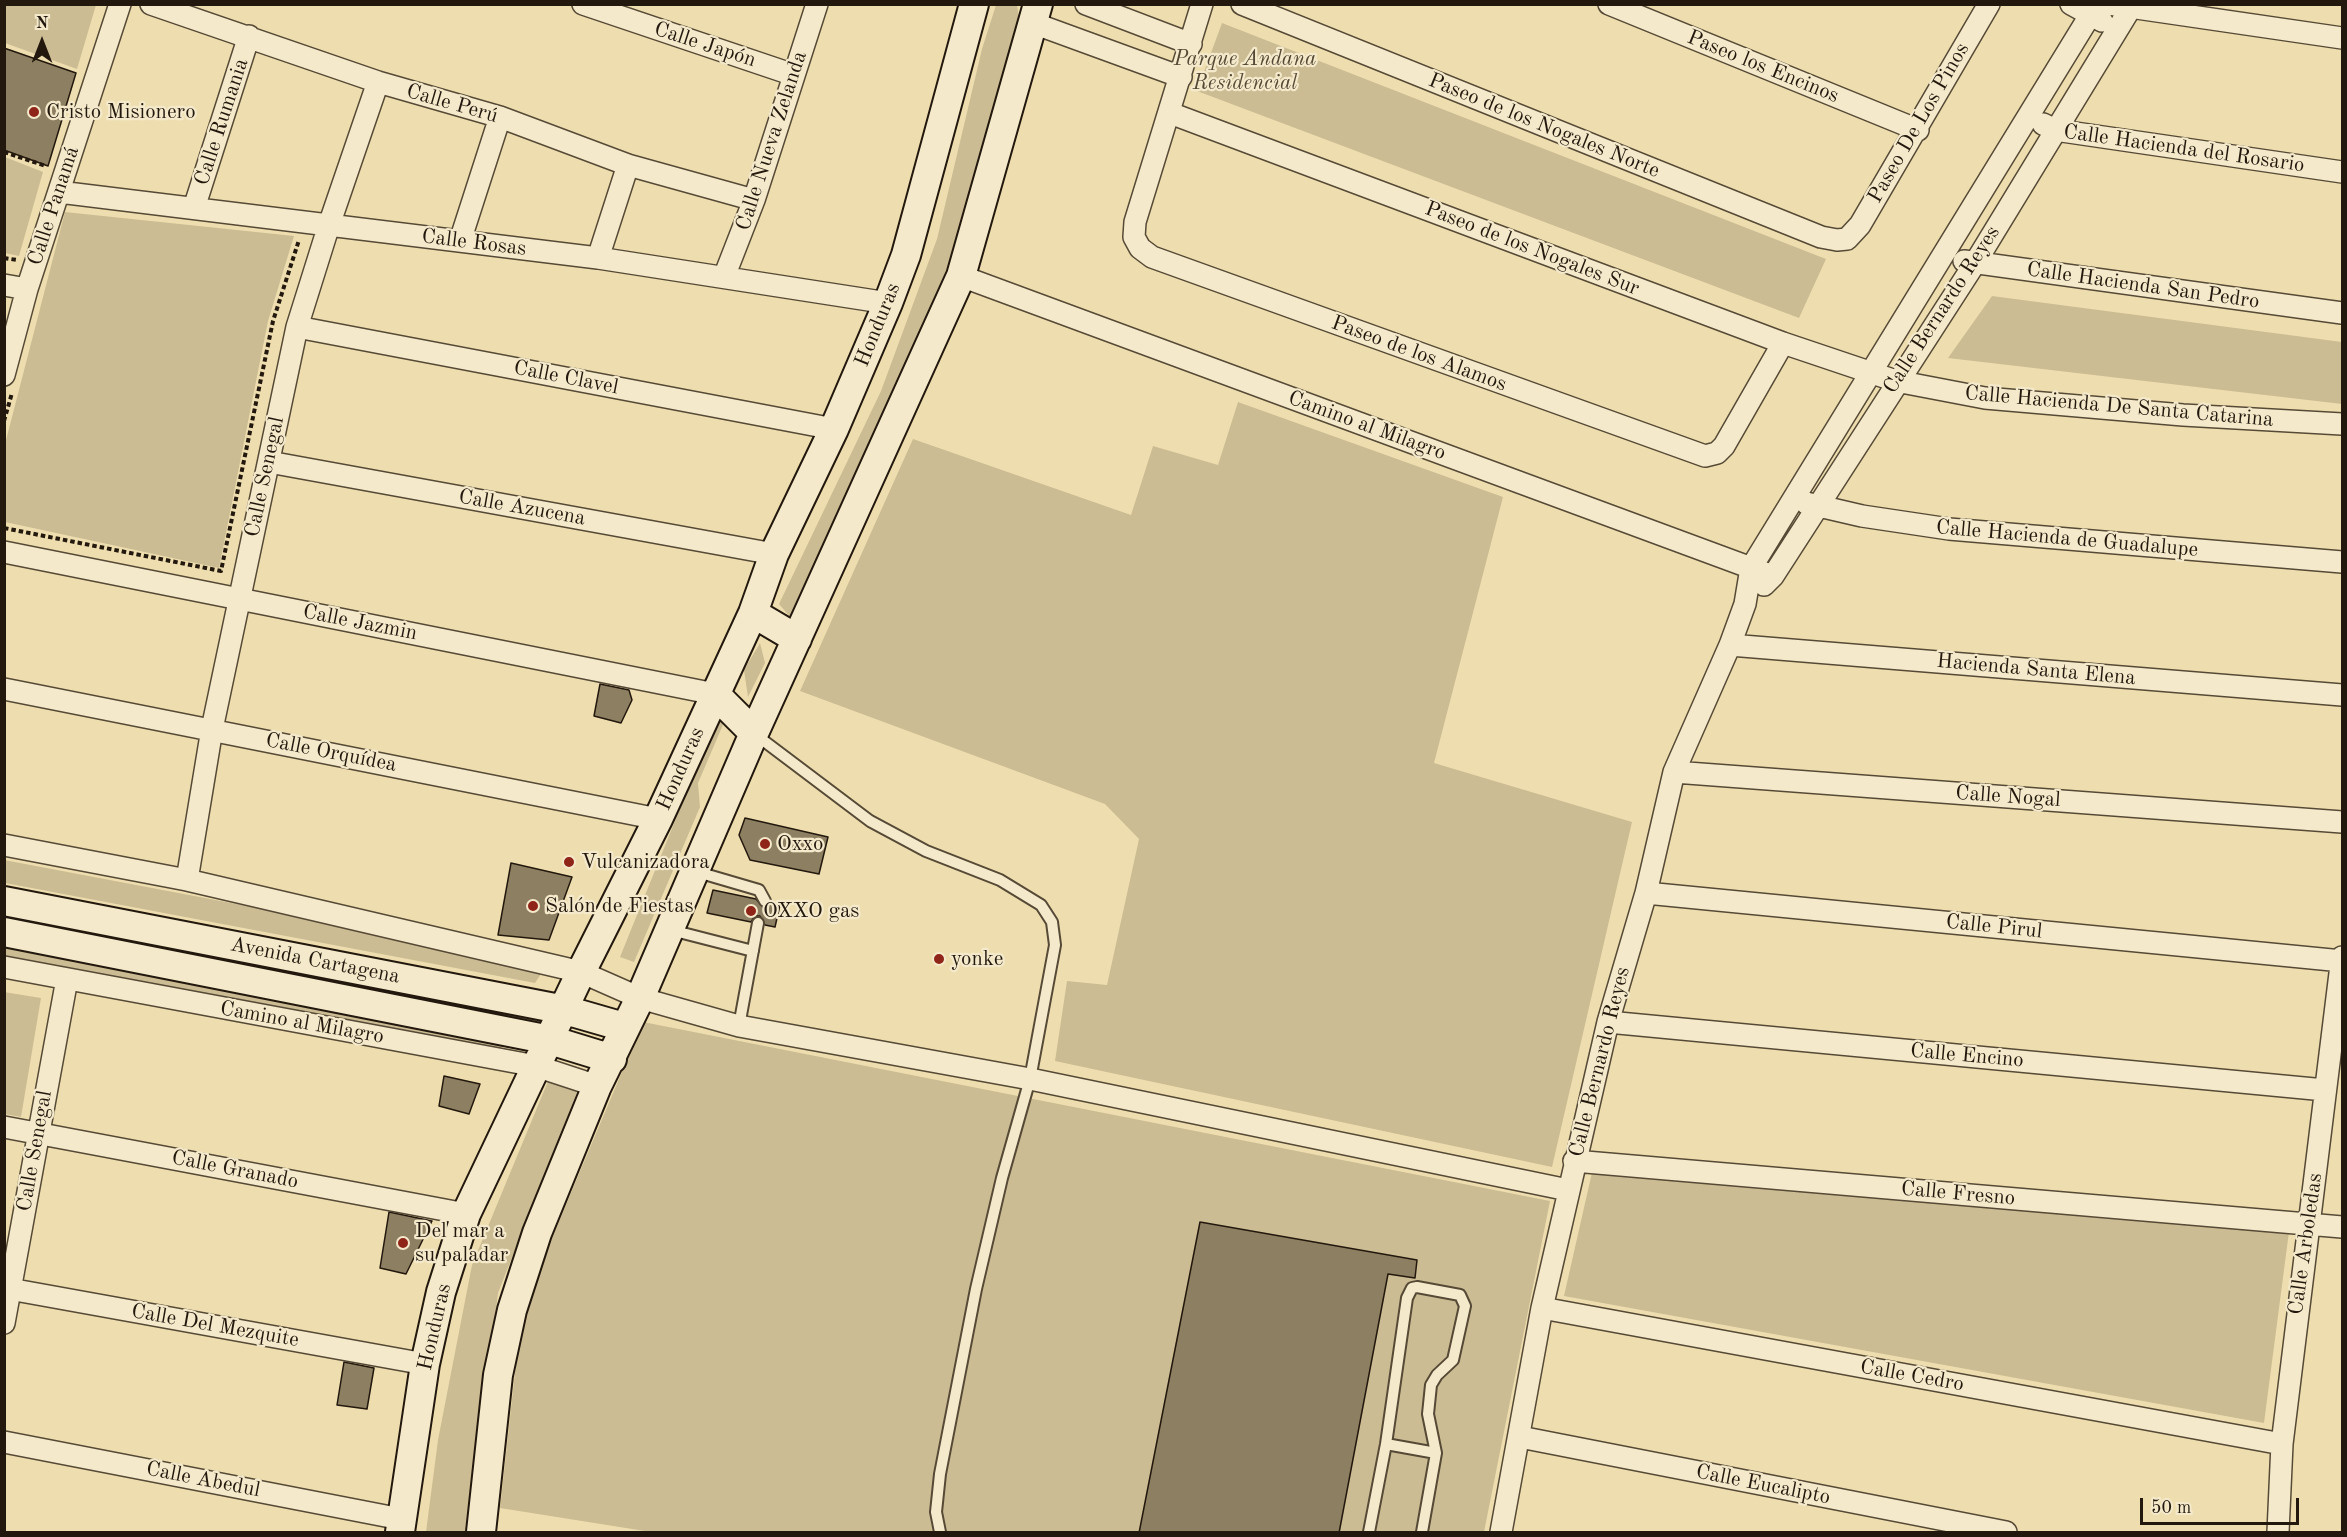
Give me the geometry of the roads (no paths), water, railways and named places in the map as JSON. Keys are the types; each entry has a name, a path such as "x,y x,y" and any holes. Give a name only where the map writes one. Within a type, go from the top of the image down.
{"street":[{"name":"Calle Panamá","path":"4,375 27,289 120,4"},
{"name":"Calle Perú","path":"151,4 378,82 500,117 628,165 754,200"},
{"name":"Calle Japón","path":"583,4 794,75"},
{"name":"Calle Nueva Zelanda","path":"724,277 754,200 817,4"},
{"name":"Honduras","path":"400,1526 425,1364 441,1292 466,1214 565,1010 581,972 658,819 753,613 774,554 834,429 888,303 906,255 974,4"},
{"path":"1086,4 1191,44"},
{"path":"1170,113 1202,4"},
{"name":"Paseo de los Nogales Norte","path":"1242,4 1809,232 1830,239 1847,239"},
{"name":"Paseo los Encinos","path":"1609,4 1918,130"},
{"path":"2071,4 2099,8 2131,7 2343,38"},
{"name":"Paseo De Los Pinos","path":"1847,239 1860,225 1918,130 1982,6"},
{"name":"Calle Bernardo Reyes","path":"1745,604 1773,576 1819,506 1896,381 1975,262 2131,7"},
{"path":"2099,8 2117,28"},
{"name":"Calle Bernardo Reyes","path":"1501,1533 1542,1308 1574,1161 1608,1022 1646,893 1674,772 1730,645 1745,604 1751,568 2029,117 2099,8"},
{"path":"481,1533 498,1375 512,1310 537,1233 597,1086 640,998 754,734 961,276 1035,14 1181,77"},
{"name":"Calle Rumania","path":"194,207 249,36"},
{"name":"Calle Senegal","path":"187,880 213,729 297,327 378,82"},
{"name":"Paseo de los Alamos","path":"1170,113 1134,222 1134,237 1140,248 1152,257 1690,453 1705,456 1718,453 1724,446 1783,342"},
{"name":"Paseo de los Nogales Sur","path":"1170,113 1783,342 1896,381"},
{"path":"460,241 500,117"},
{"name":"Calle Hacienda del Rosario","path":"2029,117 2055,130 2343,172"},
{"path":"598,258 628,165"},
{"name":"Calle Rosas","path":"59,192 598,258 888,303"},
{"name":"Calle Hacienda San Pedro","path":"1943,257 2343,313"},
{"name":"Camino al Milagro","path":"961,276 1773,576"},
{"path":"4,285 27,289"},
{"name":"Calle Clavel","path":"297,327 834,429"},
{"name":"Calle Hacienda De Santa Catarina","path":"1896,381 1985,398 2183,415 2343,424"},
{"name":"Calle Azucena","path":"269,462 774,554"},
{"name":"Calle Hacienda de Guadalupe","path":"1794,499 1862,516 1949,529 2343,562"},
{"name":"Calle Jazmin","path":"4,552 715,693"},
{"path":"753,613 797,639"},
{"name":"Hacienda Santa Elena","path":"1730,645 2343,695"},
{"name":"Calle Orquídea","path":"4,689 658,819"},
{"path":"715,693 754,734"},
{"name":"Calle Nogal","path":"1674,772 2343,822"},
{"path":"4,845 187,880 581,972 640,998 739,1026 1030,1079 1568,1190"},
{"name":"Calle Pirul","path":"1646,893 2342,961"},
{"name":"Avenida Cartagena","path":"4,901 565,1010 624,1027"},
{"name":"Avenida Cartagena","path":"4,932 550,1040 612,1059"},
{"name":"Calle Arboledas","path":"2278,1533 2282,1444 2343,957"},
{"name":"Camino al Milagro","path":"4,967 536,1066 597,1086"},
{"name":"Calle Senegal","path":"4,1323 8,1289 67,979"},
{"name":"Calle Encino","path":"1608,1022 2325,1090"},
{"name":"Calle Granado","path":"4,1127 466,1214"},
{"name":"Calle Fresno","path":"1574,1161 2343,1227"},
{"name":"Calle Del Mezquite","path":"8,1289 425,1364"},
{"name":"Calle Cedro","path":"1542,1308 2282,1444"},
{"name":"Calle Eucalipto","path":"1520,1437 2006,1533"},
{"name":"Calle Abedul","path":"4,1442 400,1526"}],"lane":[{"path":"754,734 870,821 926,851 1000,880 1041,905 1052,922 1055,945 1030,1079 976,1289 946,1439 936,1512 940,1533"},
{"path":"694,871 759,890 765,902"},
{"path":"739,1026 758,923"},
{"path":"668,929 753,951"},
{"path":"1369,1533 1386,1444 1408,1294 1417,1287 1455,1293 1463,1298 1465,1306 1453,1360 1437,1375 1431,1385 1428,1414 1436,1453 1422,1533"},
{"path":"1386,1444 1436,1453"}],"place":[{"name":"Cristo Misionero","path":"34,112"},
{"name":"Oxxo","path":"765,844"},
{"name":"Vulcanizadora","path":"569,862"},
{"name":"Salón de Fiestas","path":"533,906"},
{"name":"OXXO gas","path":"751,911"},
{"name":"yonke","path":"939,959"},
{"name":"Del mar a su paladar","path":"403,1243"}],"park label":[{"name":"Parque Andana Residencial","path":"1245,71"}]}
